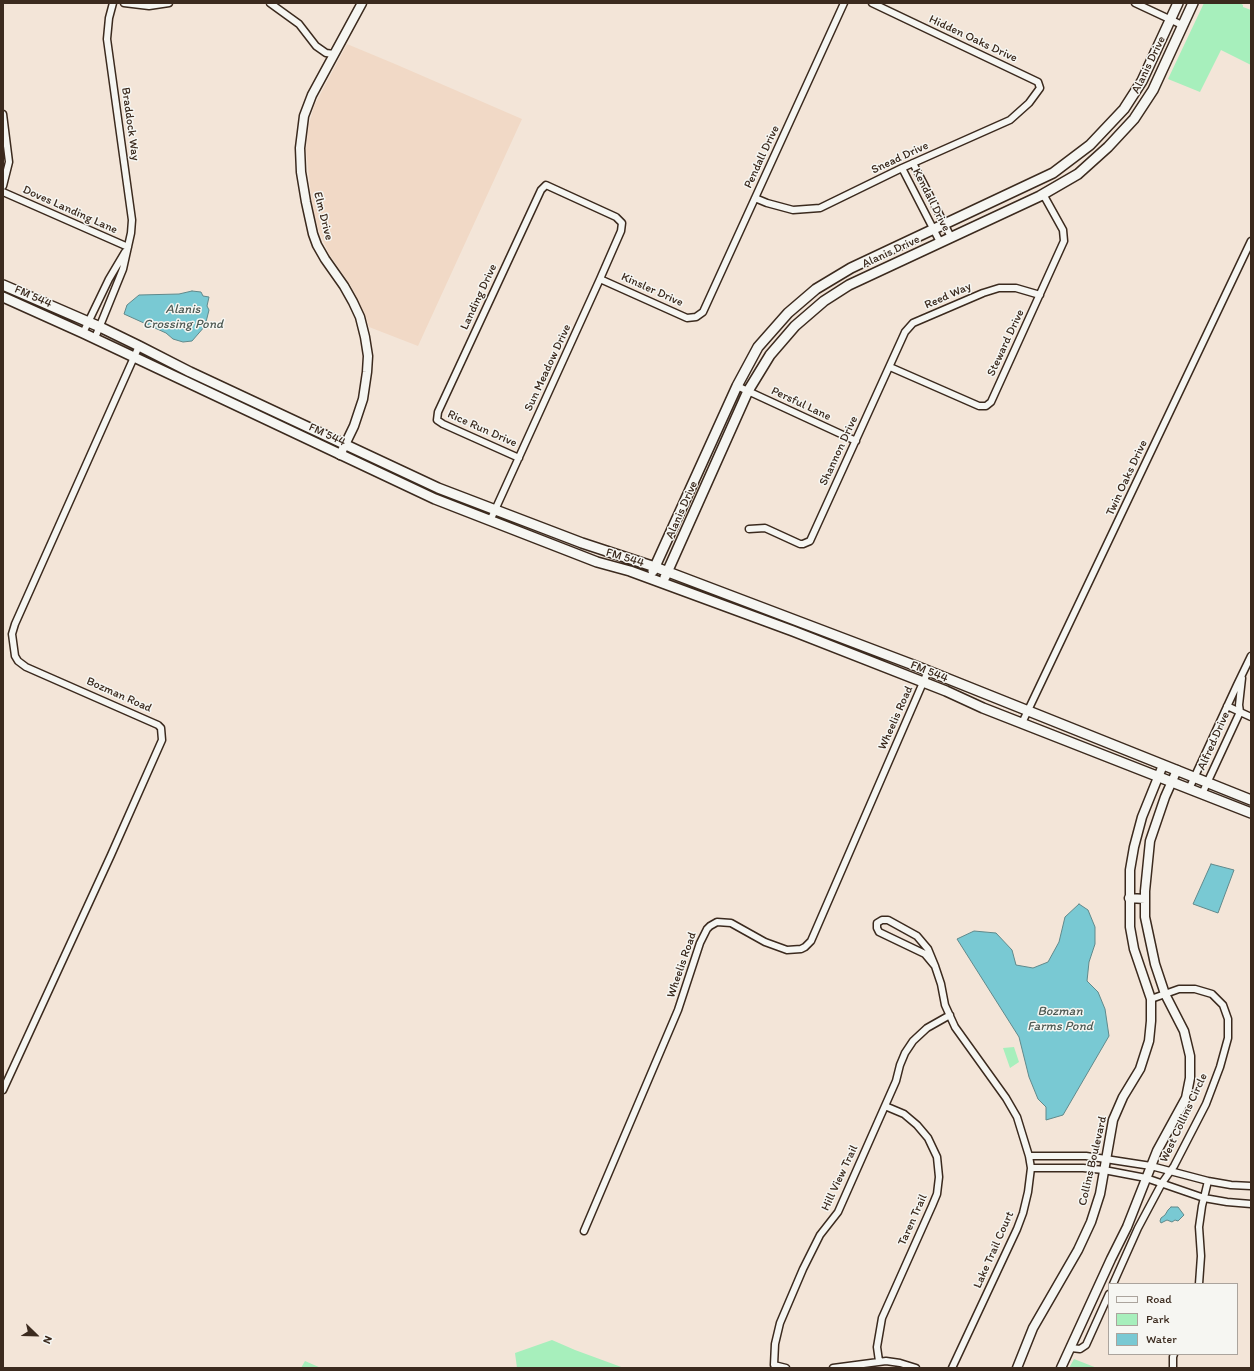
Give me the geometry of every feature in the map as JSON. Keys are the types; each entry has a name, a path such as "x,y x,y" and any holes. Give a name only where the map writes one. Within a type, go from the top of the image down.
{"main road":[{"name":"Alanis Drive","path":"649,578 737,386 758,347 788,313 816,289 851,268 1053,173 1090,145 1124,109 1142,81 1178,3"},
{"name":"Alanis Drive","path":"662,583 748,391 770,355 796,326 824,301 849,285 1043,194 1078,174 1108,147 1134,119 1153,90 1193,3"},
{"name":"FM 544","path":"3,285 100,327 190,372 438,488 582,543 668,572 928,671 1251,800"},
{"name":"FM 544","path":"3,297 95,338 134,358 435,499 597,562 649,578 793,631 923,682 1022,724 1251,813"}],"street":[{"name":"Braddock Way","path":"95,338 123,269 131,233 132,220 107,39 109,18 113,3"},
{"path":"124,3 149,6 169,3"},
{"path":"270,3 299,24 316,46 326,53 334,54"},
{"name":"Elm Drive","path":"340,455 359,413 366,387 368,356 360,317 344,286 317,246 313,234 301,172 300,148 304,116 312,95 362,3"},
{"name":"Pendall Drive","path":"696,317 703,312 844,3"},
{"name":"Hidden Oaks Drive","path":"872,3 1038,82 1040,88"},
{"path":"1135,3 1182,25"},
{"name":"Snead Drive","path":"755,198 793,210 820,208 902,168 1010,120 1029,103 1040,88"},
{"path":"3,114 8,162 3,186"},
{"name":"Kendall Drive","path":"913,163 951,237"},
{"name":"Kendall Drive","path":"902,168 940,242"},
{"name":"Sun Meadow Drive","path":"490,521 621,231 622,223 616,216 546,184"},
{"name":"Landing Drive","path":"437,420 438,412 541,190 546,184"},
{"name":"Doves Landing Lane","path":"3,192 128,247"},
{"name":"Steward Drive","path":"890,367 976,405 986,406 989,404 1064,241 1065,235 1063,230 1043,194"},
{"name":"Twin Oaks Drive","path":"1022,724 1251,241"},
{"name":"Braddock Way","path":"83,333 109,278 128,247"},
{"name":"Kinsler Drive","path":"600,279 687,318 696,317"},
{"name":"Reed Way","path":"890,367 905,332 913,323 983,293 999,288 1016,288 1040,295"},
{"name":"Bozman Road","path":"3,1090 162,740 161,728 154,723 26,667 18,661 15,656 12,634 140,346"},
{"name":"Shannon Drive","path":"749,529 765,528 800,544 807,543 812,538 890,367"},
{"name":"Persful Lane","path":"737,386 856,441"},
{"name":"Rice Run Drive","path":"437,420 519,458"},
{"name":"Alfred Drive","path":"1189,789 1251,656"},
{"name":"Wheelis Road","path":"584,1231 678,1010 698,949 707,929 717,922 732,924 765,942 787,950 801,949 811,941 928,671"},
{"name":"Alfred Drive","path":"1202,794 1240,712 1238,705 1244,671"},
{"path":"1227,706 1251,717"},
{"name":"Collins Boulevard","path":"1017,1368 1033,1328 1078,1250 1089,1227 1097,1203 1113,1120 1123,1097 1140,1069 1149,1041 1151,999 1134,949 1130,927 1130,870 1142,816 1163,765"},
{"path":"1061,1368 1127,1227 1156,1151 1186,1098 1190,1078 1190,1056 1184,1031 1165,994 1151,949 1145,917 1150,841 1177,770"},
{"path":"1129,898 1145,899"},
{"name":"Lake Trail Court","path":"935,966 925,954 879,932 877,923 882,920 886,920 917,936 928,949 935,966 945,1005 955,1027 962,1039 1006,1098 1017,1117 1029,1156 1031,1168 1028,1192 1017,1229 952,1368"},
{"name":"West Collins Circle","path":"1113,1283 1138,1228 1162,1183 1172,1171 1197,1123 1217,1075 1228,1038 1228,1019 1223,1004 1212,994 1195,989 1180,989 1151,999"},
{"name":"Hill View Trail","path":"786,1368 774,1365 775,1344 784,1312 803,1270 820,1235 838,1212 896,1081 900,1065 906,1053 913,1041 927,1028 950,1015"},
{"name":"Taren Trail","path":"879,1361 877,1347 882,1318 937,1194 939,1177 936,1157 928,1138 917,1125 904,1114 885,1106"},
{"path":"1029,1156 1086,1156 1106,1158 1151,1166 1208,1181 1231,1185 1251,1186"},
{"path":"1031,1168 1083,1168 1104,1170 1146,1178 1204,1198 1251,1204"},
{"path":"1199,1283 1201,1256 1199,1227 1208,1181"},
{"path":"1071,1348 1080,1349 1086,1345 1108,1296"},
{"path":"1173,1368 1174,1355"},
{"path":"834,1368 879,1361 900,1363 916,1368"}],"shaded area":[{"path":"347,44 522,119 418,346 369,327 366,317 351,286 329,254 318,229 312,204 306,149 309,124 314,106"}],"green space":[{"path":"1204,3 1240,3 1243,7 1251,10 1251,65 1221,50 1200,92 1168,79"},
{"path":"1014,1047 1019,1062 1010,1068 1003,1048"},
{"path":"552,1340 624,1368 517,1368 515,1353"},
{"path":"1074,1359 1097,1368 1069,1368"},
{"path":"305,1361 321,1368 301,1368"}],"water":[{"name":"Alanis Crossing Pond","path":"192,291 201,292 203,296 209,297 207,306 209,310 205,326 192,341 183,342 173,339 166,333 124,314 127,305 139,295 179,294"},
{"path":"1211,864 1234,870 1218,913 1193,904"},
{"name":"Bozman Farms Pond","path":"1079,904 1088,910 1095,927 1095,944 1089,962 1087,981 1098,992 1105,1009 1109,1036 1063,1115 1046,1120 1046,1107 1038,1099 1029,1077 1019,1037 957,939 974,931 996,933 1012,950 1016,965 1033,968 1048,962 1059,942 1065,917"},
{"path":"1171,1207 1178,1207 1184,1215 1178,1221 1175,1220 1172,1222 1167,1220 1161,1223 1161,1218"}]}
